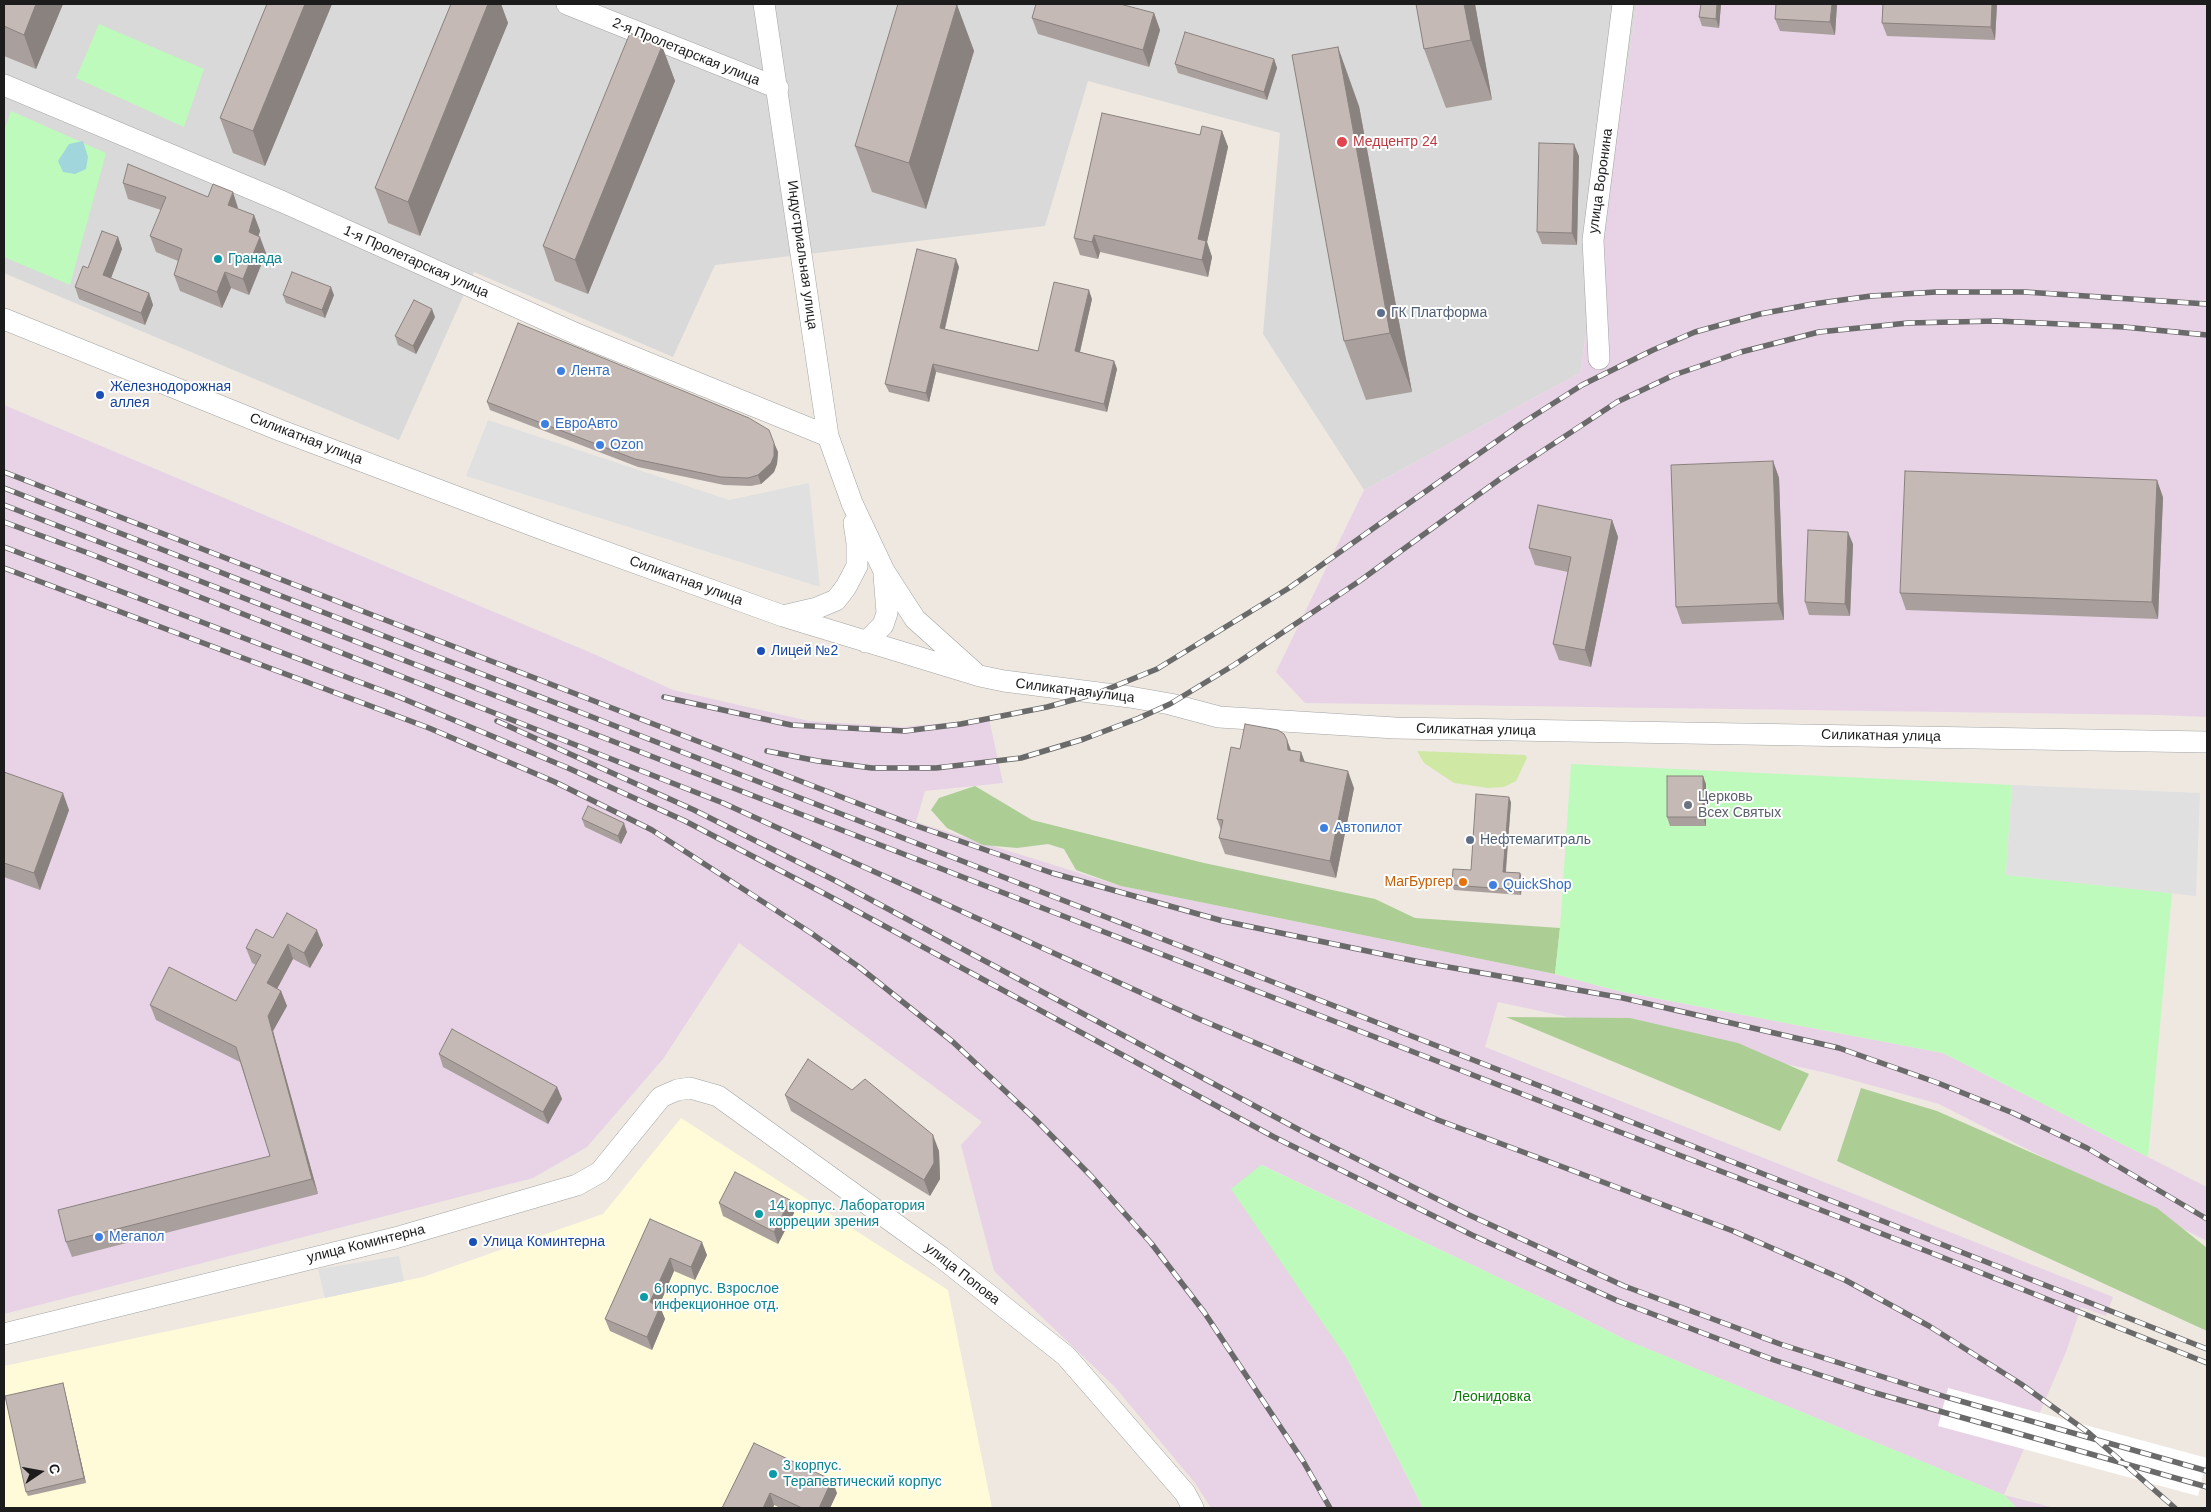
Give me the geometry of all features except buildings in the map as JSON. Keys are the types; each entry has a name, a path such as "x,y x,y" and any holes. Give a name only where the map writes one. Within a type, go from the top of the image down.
{"street":[{"name":"2-я Пролетарская улица","path":"567,4 778,88"},
{"name":"Индустриальная улица","path":"764,4 778,88 828,436 852,502 884,571 916,619 980,676"},
{"name":"улица Воронина","path":"1599,359 1593,240 1623,4"},
{"name":"1-я Пролетарская улица","path":"4,85 283,202 579,335 828,436"},
{"name":"Силикатная улица","path":"4,318 300,438 550,532 783,616 980,676 1055,689 1130,697 1170,704 1219,717 1395,728 2207,742"},
{"name":"Индустриальная улица","path":"783,616 817,608 836,600 846,586 857,566 857,543 852,502"},
{"name":"Индустриальная улица","path":"866,642 883,625 887,613 888,600 884,571"},
{"name":"улица Коминтерна","path":"4,1334 395,1238 577,1185 600,1172 661,1097 677,1090 690,1088"},
{"name":"улица Попова","path":"690,1088 718,1096 941,1257 1066,1356 1185,1493 1193,1508"}],"shaded area":[{"path":"4,4 1637,4 1580,373 1364,490 1263,334 1280,133 1088,81 1045,226 715,265 673,357 474,272 399,440 4,273"},
{"path":"1637,4 2207,4 2207,717 1305,703 1276,672 1364,490 1580,373"},
{"path":"4,405 596,655 673,690 809,721 902,727 989,719 1003,783 925,791 916,822 1121,886 1555,974 1618,991 1943,1053 2207,1187 2207,1241 1939,1104 1827,1073 1498,1002 1485,1047 2113,1297 2106,1316 2081,1307 2066,1352 2004,1495 1626,1340 1565,1309 1262,1165 1348,1360 1423,1508 1211,1508 1195,1483 1115,1387 994,1271 961,1145 982,1122 739,943 663,1059 587,1147 533,1178 4,1314"},
{"path":"488,420 729,500 809,483 820,587 466,476"},
{"path":"2012,785 2200,793 2196,896 2006,875"},
{"path":"681,1118 948,1290 992,1508 4,1508 4,1366 423,1277 603,1214"},
{"path":"399,1256 404,1281 325,1298 318,1269"},
{"path":"2004,1495 2055,1508 2017,1508"}],"green space":[{"path":"99,24 204,69 184,127 76,78"},
{"path":"11,111 106,153 70,285 4,257 4,131"},
{"path":"1417,751 1525,755 1527,758 1516,781 1504,787 1488,788 1454,783 1424,763"},
{"path":"1571,764 2012,785 2006,875 2172,893 2148,1157 1943,1053 1618,991 1555,974"},
{"path":"975,786 1032,820 1204,863 1375,899 1415,918 1560,928 1555,974 1121,886 1076,870 1064,849 1048,844 1017,848 983,845 947,828 931,810 939,798"},
{"path":"1506,1017 1630,1018 1738,1043 1809,1074 1780,1131"},
{"path":"1861,1088 1937,1111 2157,1208 2207,1248 2207,1331 1837,1161"},
{"name":"Леонидовка","path":"1261,1165 1565,1309 1626,1340 2004,1495 2017,1508 1423,1508 1348,1360 1231,1189"}],"water":[{"path":"83,141 88,157 86,169 75,174 63,172 58,161 69,144"}],"pier":[{"path":"1948,1388 2207,1458 2198,1496 1938,1426"}],"railway":[{"path":"664,697 791,725 905,731 961,724 1047,707 1098,693 1157,669 1289,588 1521,424 1582,385 1653,350 1695,332 1760,314 1813,304 1871,296 1936,292 2025,292 2207,304"},
{"path":"767,751 818,761 872,768 936,768 1021,758 1084,739 1139,718 1170,704 1234,665 1361,580 1500,479 1617,402 1674,375 1741,352 1819,332 1908,323 1997,321 2124,327 2207,335"},
{"path":"4,472 911,824 1052,873 1223,921 1420,962 1623,998 1839,1048 1938,1083 2013,1113 2087,1148 2207,1219"},
{"path":"4,488 1558,1093 2207,1349"},
{"path":"4,505 1929,1252 2207,1363"},
{"path":"4,522 88,553 723,803 1199,1019 1438,1120 1733,1231 1845,1280 1929,1326 2021,1384 2089,1433 2175,1508"},
{"path":"4,547 399,697 568,768 685,821 829,896 1274,1137 1472,1235 1618,1301 1774,1360 1872,1392 2207,1487"},
{"path":"4,568 429,728 555,782 652,830 811,933 859,967 953,1042 1036,1120 1092,1177 1151,1243 1204,1312 1303,1461 1330,1508"},
{"path":"497,721 694,810 836,881 1307,1134 1467,1214 1624,1286 1780,1344 1946,1397 2207,1471"}],"place":[{"name":"Медцентр 24","path":"1342,142"},
{"name":"Гранада","path":"218,259"},
{"name":"ГК Платформа","path":"1381,313"},
{"name":"Лента","path":"561,371"},
{"name":"Железнодорожная аллея","path":"100,395"},
{"name":"ЕвроАвто","path":"545,424"},
{"name":"Ozon","path":"600,445"},
{"name":"Лицей №2","path":"761,651"},
{"name":"Церковь Всех Святых","path":"1688,805"},
{"name":"Автопилот","path":"1324,828"},
{"name":"Нефтемагитраль","path":"1470,840"},
{"name":"МагБургер","path":"1463,882"},
{"name":"QuickShop","path":"1493,885"},
{"name":"14 корпус. Лаборатория корреции зрения","path":"759,1214"},
{"name":"Мегапол","path":"99,1237"},
{"name":"Улица Коминтерна","path":"473,1242"},
{"name":"6 корпус. Взрослое инфекционное отд.","path":"644,1297"},
{"name":"3 корпус. Терапевтический корпус","path":"773,1474"}]}
